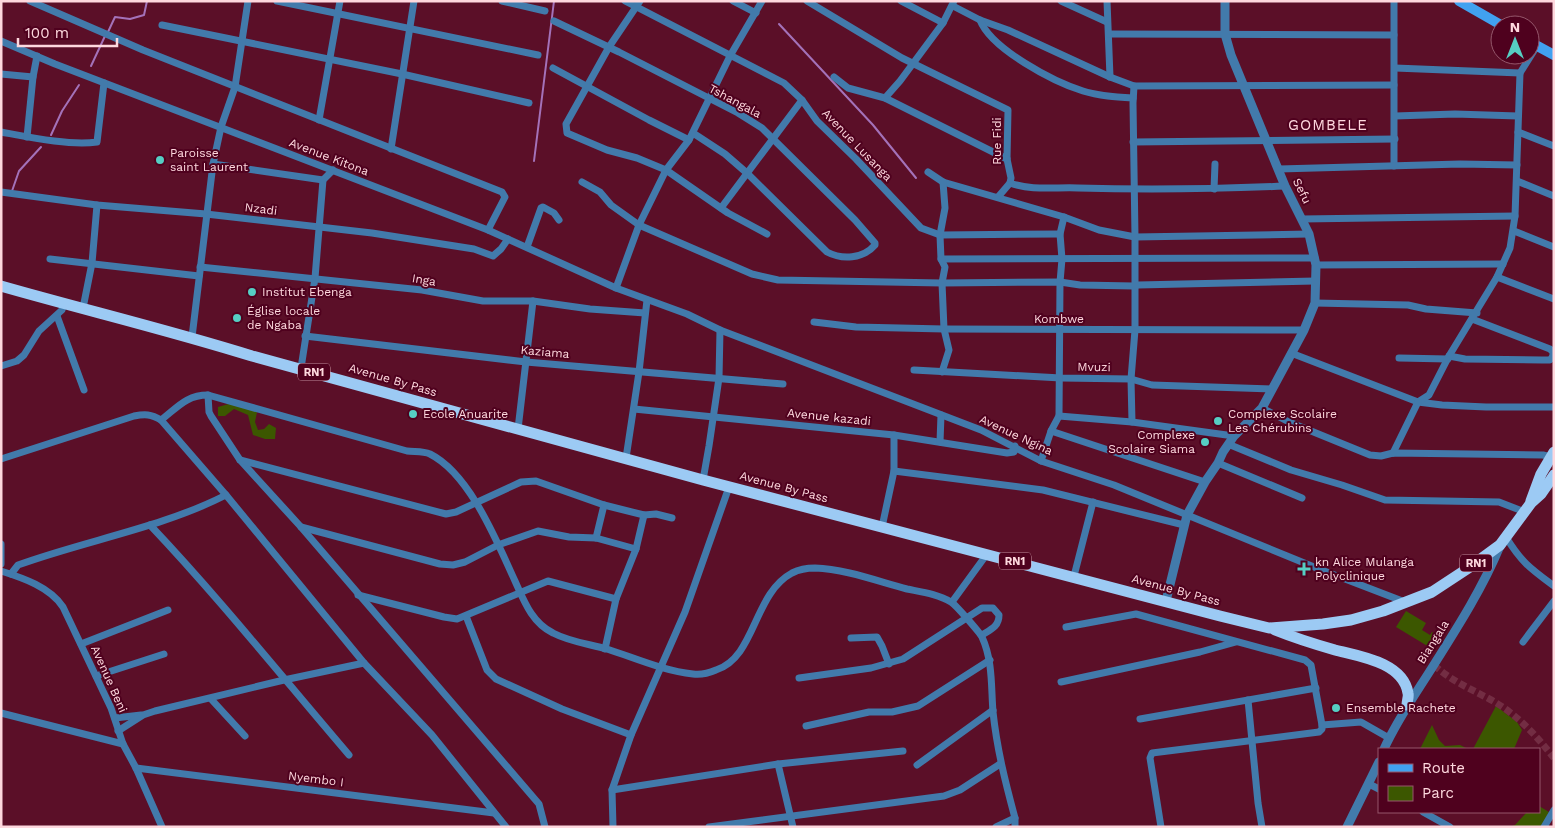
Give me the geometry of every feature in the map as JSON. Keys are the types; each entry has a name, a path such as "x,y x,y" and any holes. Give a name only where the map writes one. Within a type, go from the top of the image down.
{"highway":[{"name":"Avenue By Pass","path":"1,286 55,302 192,337 252,356 703,480 1269,628 1351,620 1383,611 1432,592 1470,568 1503,541 1554,475"},
{"name":"Avenue By Pass","path":"1528,507 1541,474 1552,455"},
{"path":"1269,628 1304,641 1382,663 1398,675 1404,683 1408,693 1407,705"}],"main road":[{"path":"1459,1 1490,19"},
{"path":"1540,48 1554,56"}],"street":[{"path":"30,1 319,120 502,192 505,197 488,230"},
{"path":"192,337 213,164 221,127 235,86 248,1"},
{"path":"277,1 538,55"},
{"path":"319,120 340,1"},
{"path":"392,149 414,1"},
{"path":"502,1 545,10"},
{"name":"Avenue Lusanga","path":"625,1 638,4 730,56 775,78 802,100 817,121 922,228 940,236 1060,234"},
{"path":"732,1 756,12"},
{"path":"616,288 639,225 666,170 693,133 730,56 762,1"},
{"name":"Rue Fidi","path":"808,1 912,63 1008,110 1007,159 1011,178 1010,183"},
{"path":"901,1 943,23"},
{"path":"1062,1 1107,22"},
{"path":"1107,1 1110,78"},
{"name":"Sefu","path":"1166,601 1187,514 1228,444 1262,408 1304,330 1315,303 1316,262 1309,234 1286,186 1231,55 1226,34 1225,1"},
{"path":"1394,1 1394,166"},
{"path":"885,98 943,23 954,3 980,20 1008,30 1110,78 1134,86 1394,85"},
{"path":"638,4 609,47 566,124 566,133 607,150 637,158 666,170 720,208 767,234"},
{"path":"980,20 984,29 1006,50 1057,81 1098,95 1133,98"},
{"name":"Tshangala","path":"554,21 609,47 754,123 772,138 855,220 875,243 871,249 858,256 836,257 827,252 748,174"},
{"path":"162,24 402,74 529,103"},
{"path":"1109,34 1394,35"},
{"name":"Avenue Kitona","path":"1,41 104,83 488,230 616,288 647,300"},
{"path":"28,137 33,77 37,56"},
{"path":"1393,453 1418,402 1429,396 1497,277 1510,248 1514,231 1517,181 1520,73 1524,65"},
{"path":"553,68 689,140"},
{"path":"1395,68 1520,73"},
{"path":"1,74 33,77"},
{"path":"834,77 851,89 885,98 1007,159"},
{"path":"1,132 82,143 97,142 104,83"},
{"path":"1132,422 1131,379 1135,260 1134,86"},
{"path":"720,208 748,174 772,138 802,100"},
{"path":"1395,116 1455,114 1518,116"},
{"path":"1518,132 1554,146"},
{"path":"693,133 725,154 748,174"},
{"path":"1133,142 1395,138"},
{"path":"213,164 324,180"},
{"path":"1214,189 1215,164"},
{"path":"1279,169 1517,165"},
{"path":"301,368 314,278 324,180 333,170"},
{"path":"928,172 943,182 1064,217 1099,230 1135,237 1309,234"},
{"path":"1517,181 1554,196"},
{"path":"582,182 600,192 611,205 639,225 765,278 789,281 1060,282 1080,285 1134,286 1148,284 1315,281"},
{"path":"942,372 949,350 944,329 942,283 945,267 941,259 940,236 945,208 943,182"},
{"path":"998,197 1010,183 1024,188 1214,189 1286,186"},
{"name":"Nzadi","path":"1,192 98,205 206,214 372,233 474,249 493,256 502,249 508,239"},
{"path":"83,308 92,263 98,205"},
{"path":"527,247 541,208 543,207 554,213 559,220"},
{"path":"1302,219 1515,216"},
{"path":"1041,460 1051,431 1059,416 1061,378 1060,282 1062,259 1060,234 1064,217"},
{"path":"1514,231 1554,247"},
{"path":"50,259 199,276"},
{"path":"941,259 1503,264"},
{"name":"Inga","path":"200,267 422,290 483,301 533,301 590,309 645,313"},
{"path":"1497,277 1554,299"},
{"path":"626,458 639,372 647,300"},
{"name":"Avenue Ngina","path":"647,300 981,430 1041,460 1114,485 1318,569 1404,602"},
{"path":"518,428 533,301"},
{"path":"1,366 17,361 29,350 33,339 39,331 62,310 63,306 55,302"},
{"path":"1315,303 1408,305 1474,316 1553,352 1550,360 1399,358"},
{"path":"57,316 84,390"},
{"name":"Kombwe","path":"814,322 856,327 1060,331 1304,330"},
{"path":"703,480 719,378 720,330"},
{"name":"Kaziama","path":"305,336 526,362 783,384"},
{"path":"1291,353 1418,402 1486,407 1554,407"},
{"name":"Mvuzi","path":"914,370 1061,378 1131,379 1152,385 1272,389"},
{"path":"161,420 180,403 201,395 208,395 407,451 428,453 445,464 457,476 476,503 528,609 539,624 551,633 569,641 604,649 660,667 695,674 719,670 732,662 746,643 772,589 782,579 802,568 832,570 860,576 932,594 952,602 982,635 990,660 993,710 1000,764 1015,818 1015,827"},
{"path":"208,395 209,412 240,460 301,527 539,804 545,827"},
{"name":"Avenue kazadi","path":"634,408 894,435 1007,453 1014,452 1015,446"},
{"path":"1262,408 1289,422 1370,455 1381,456 1393,453 1552,455"},
{"path":"1,459 134,416 154,415 161,420 226,495 364,663 432,735 506,827"},
{"path":"940,442 941,415"},
{"path":"1059,416 1132,422 1234,436"},
{"path":"1051,431 1205,482"},
{"path":"882,527 894,471 894,435"},
{"path":"1228,444 1291,470 1385,500 1499,502 1528,507"},
{"path":"240,460 446,514 456,512 527,480 536,481 604,504 644,514 656,514 672,518"},
{"path":"1218,463 1302,498"},
{"path":"894,471 1043,490 1184,525"},
{"path":"613,827 612,790 632,734 660,667 686,612 729,486"},
{"path":"11,574 18,565 150,525 206,505 226,495"},
{"path":"1074,576 1093,502"},
{"path":"596,538 604,504"},
{"path":"604,649 616,599 636,549 644,514"},
{"path":"150,525 201,580 349,755"},
{"path":"301,527 453,566 498,545 538,531 569,537 596,538 636,549"},
{"path":"1503,541 1527,566 1554,586"},
{"name":"Biangala","path":"1384,748 1407,705 1466,612 1503,541"},
{"path":"1,544 1,564"},
{"path":"952,602 987,554"},
{"name":"Avenue Beni","path":"1,571 39,586 58,600 96,676 123,744 136,768 162,827"},
{"path":"358,595 457,619 543,582 554,581 616,599"},
{"path":"1523,642 1554,601"},
{"path":"799,678 871,668 903,659 982,608 987,607 997,611 999,616 997,624 982,635"},
{"path":"81,644 168,610"},
{"path":"1066,627 1136,614 1305,660 1311,665 1322,725 1322,730 1319,732 1152,753 1150,758 1161,827"},
{"path":"466,616 487,670 496,679 562,709 632,734"},
{"path":"851,638 877,637 889,664"},
{"path":"1061,682 1200,652 1237,642"},
{"path":"96,676 164,654"},
{"path":"806,726 868,712 892,712 918,706 990,660"},
{"path":"114,718 143,715 284,680 364,663"},
{"path":"1140,719 1316,688"},
{"path":"211,699 245,736"},
{"path":"1248,700 1262,827"},
{"path":"917,765 993,710"},
{"path":"1,713 123,744"},
{"path":"118,731 143,715"},
{"path":"1322,725 1361,722 1389,738"},
{"path":"612,790 778,764 903,751"},
{"path":"778,764 793,827"},
{"path":"709,827 950,795 1000,764"},
{"path":"1347,827 1378,764"},
{"name":"Nyembo I","path":"136,768 494,813"},
{"path":"1369,784 1378,789"},
{"path":"1544,827 1554,810"},
{"path":"1425,813 1450,827"},
{"path":"996,827 1015,818"}],"green space":[{"path":"232,403 257,412 255,422 258,430 264,429 269,424 276,428 275,439 265,439 253,435 248,415 234,409 225,416 218,416 218,407"},
{"path":"1406,611 1426,623 1422,630 1430,635 1432,632 1441,638 1434,650 1396,627"},
{"path":"1496,706 1517,722 1522,730 1514,748 1474,748"},
{"path":"1432,725 1439,740 1445,746 1460,745 1466,748 1420,748"},
{"path":"1540,807 1549,812 1542,827 1509,827 1515,825 1526,813 1540,813"}],"waterway":[{"path":"108,32 115,17 130,19 144,15 147,1"},
{"path":"534,161 554,1"},
{"path":"779,24 873,125 916,178"},
{"path":"91,66 105,36"},
{"path":"51,135 62,111 79,85"},
{"path":"12,191 19,171 41,147"}],"tunnel":[{"path":"1434,665 1459,683 1495,702 1511,713 1531,731 1554,758"}],"place":[{"name":"Paroisse saint Laurent","path":"160,160"},
{"name":"Institut Ebenga","path":"252,292"},
{"name":"Église locale de Ngaba","path":"237,318"},
{"name":"Ecole Anuarite","path":"413,414"},
{"name":"Complexe Scolaire Les Chérubins","path":"1218,421"},
{"name":"Complexe Scolaire Siama","path":"1205,442"},
{"name":"kn Alice Mulanga Polyclinique","path":"1304,569"},
{"name":"Ensemble Rachete","path":"1336,708"}],"district":[{"name":"GOMBELE","path":"1328,125"}]}
